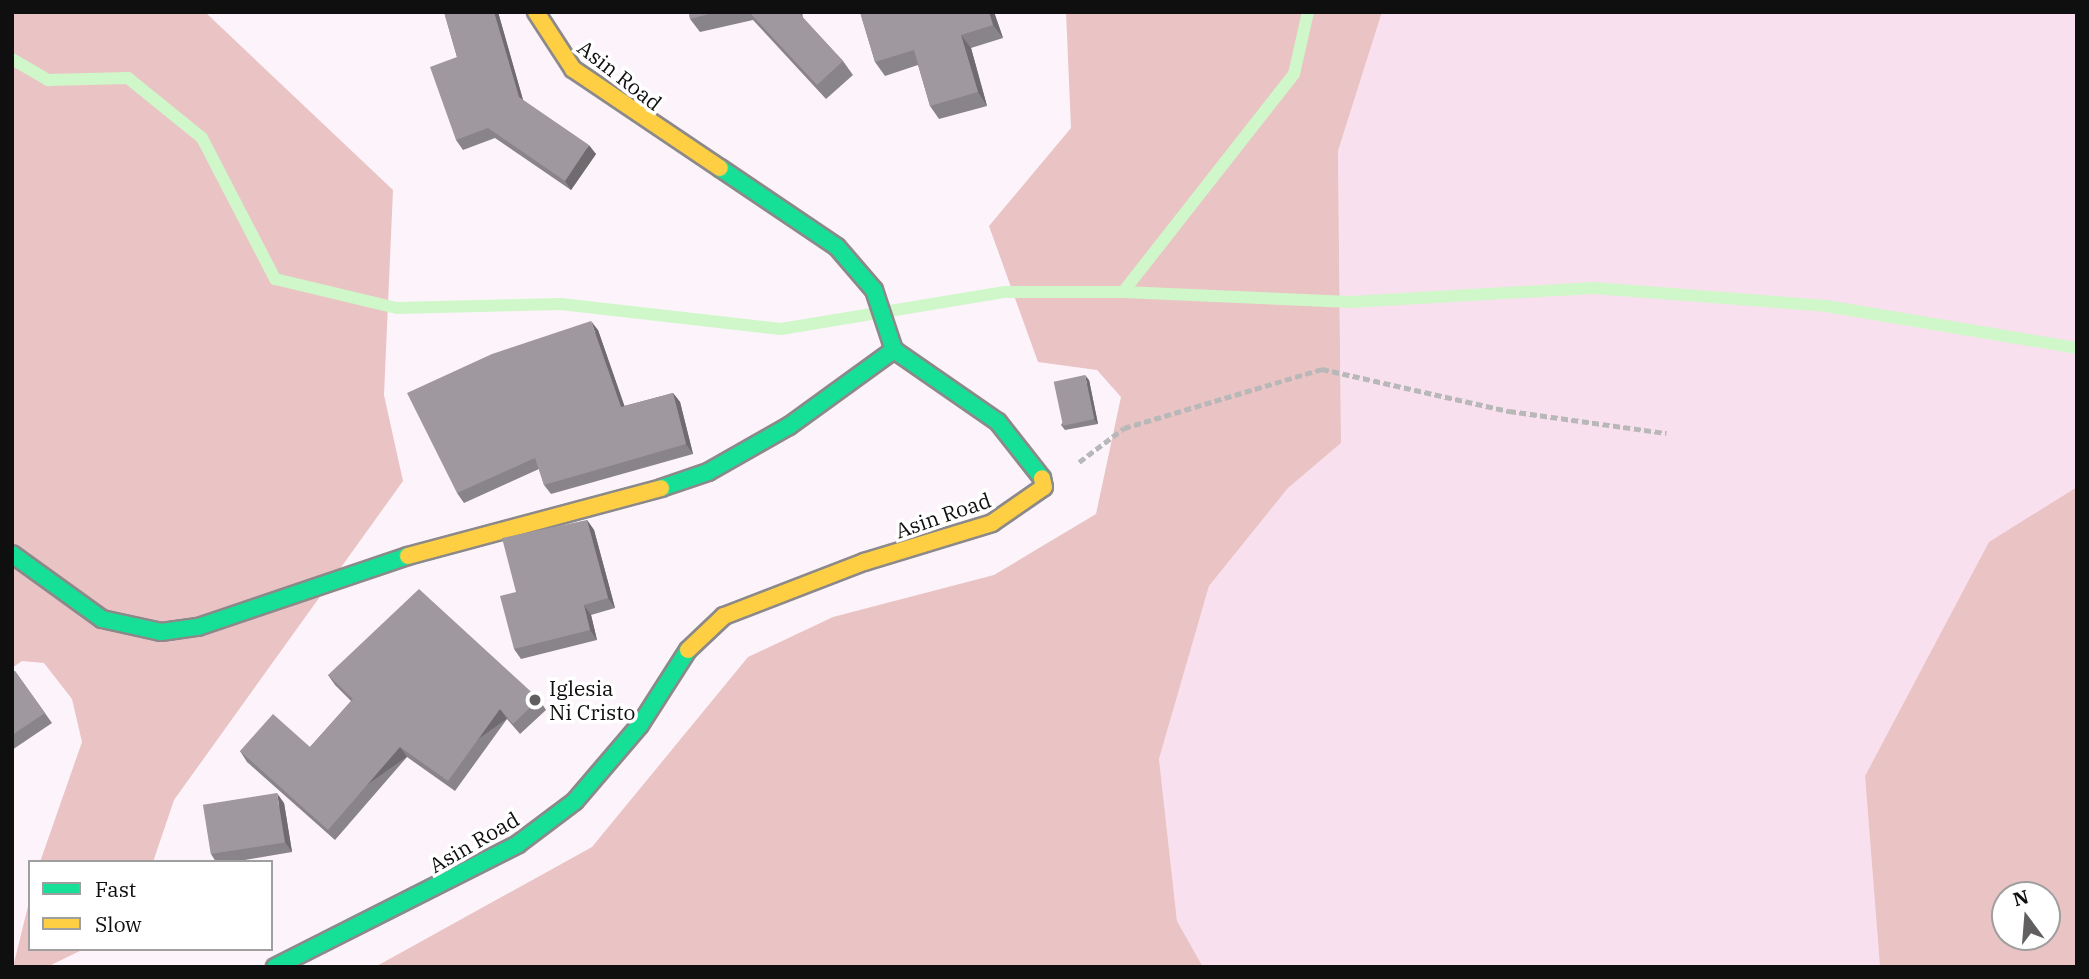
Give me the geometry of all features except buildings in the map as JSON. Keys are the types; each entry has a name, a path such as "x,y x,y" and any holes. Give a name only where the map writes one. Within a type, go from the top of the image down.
{"main road":[{"name":"Asin Road","path":"536,12 543,32 573,69 837,247 874,290 894,350"},
{"path":"12,554 102,619 161,632 198,627 480,532 620,502 708,472 789,426 894,350 998,422 1038,466 1044,487"},
{"name":"Asin Road","path":"275,967 404,907 518,844 575,801 640,725 695,639 724,617 864,562 992,523 1044,487"}],"path":[{"path":"1044,487 1124,428 1322,369 1509,411 1666,433"}],"shaded area":[{"path":"12,12 205,12 393,190 384,395 403,481 174,800 154,860 41,860 82,742 72,699 44,663 22,661 12,668"},
{"path":"1066,12 1382,12 1338,151 1341,443 1288,488 1209,586 1159,759 1177,921 1203,967 375,967 592,847 748,657 833,617 994,575 1096,514 1121,397 1097,370 1038,362 989,226 1071,128"},
{"path":"1382,12 2077,12 2077,487 1989,543 1865,776 1880,967 1203,967 1177,921 1159,759 1209,586 1288,488 1341,443 1338,151"},
{"path":"2077,487 2077,967 1880,967 1865,776 1989,542"},
{"path":"28,906 28,951 80,951 47,967 13,967"}],"waterway":[{"path":"12,59 48,80 128,78 202,138 275,279 397,308 561,304 781,329 1005,292 1123,292 1294,74 1308,12"},
{"path":"1123,292 1350,302 1594,288 1826,306 2077,348"}],"traffic: fast":[{"path":"720,168 837,247 874,290 894,350 998,422 1042,478"},
{"path":"661,488 708,472 789,426 894,350"},
{"path":"12,554 102,619 161,632 198,627 408,556"},
{"path":"275,967 518,844 575,801 640,725 688,650"}],"traffic: slow":[{"path":"536,12 573,69 720,168"},
{"path":"688,650 724,616 864,562 992,523 1044,487 1042,478"},
{"path":"408,556 661,488"}],"place":[{"name":"Iglesia Ni Cristo","path":"535,700"}]}
